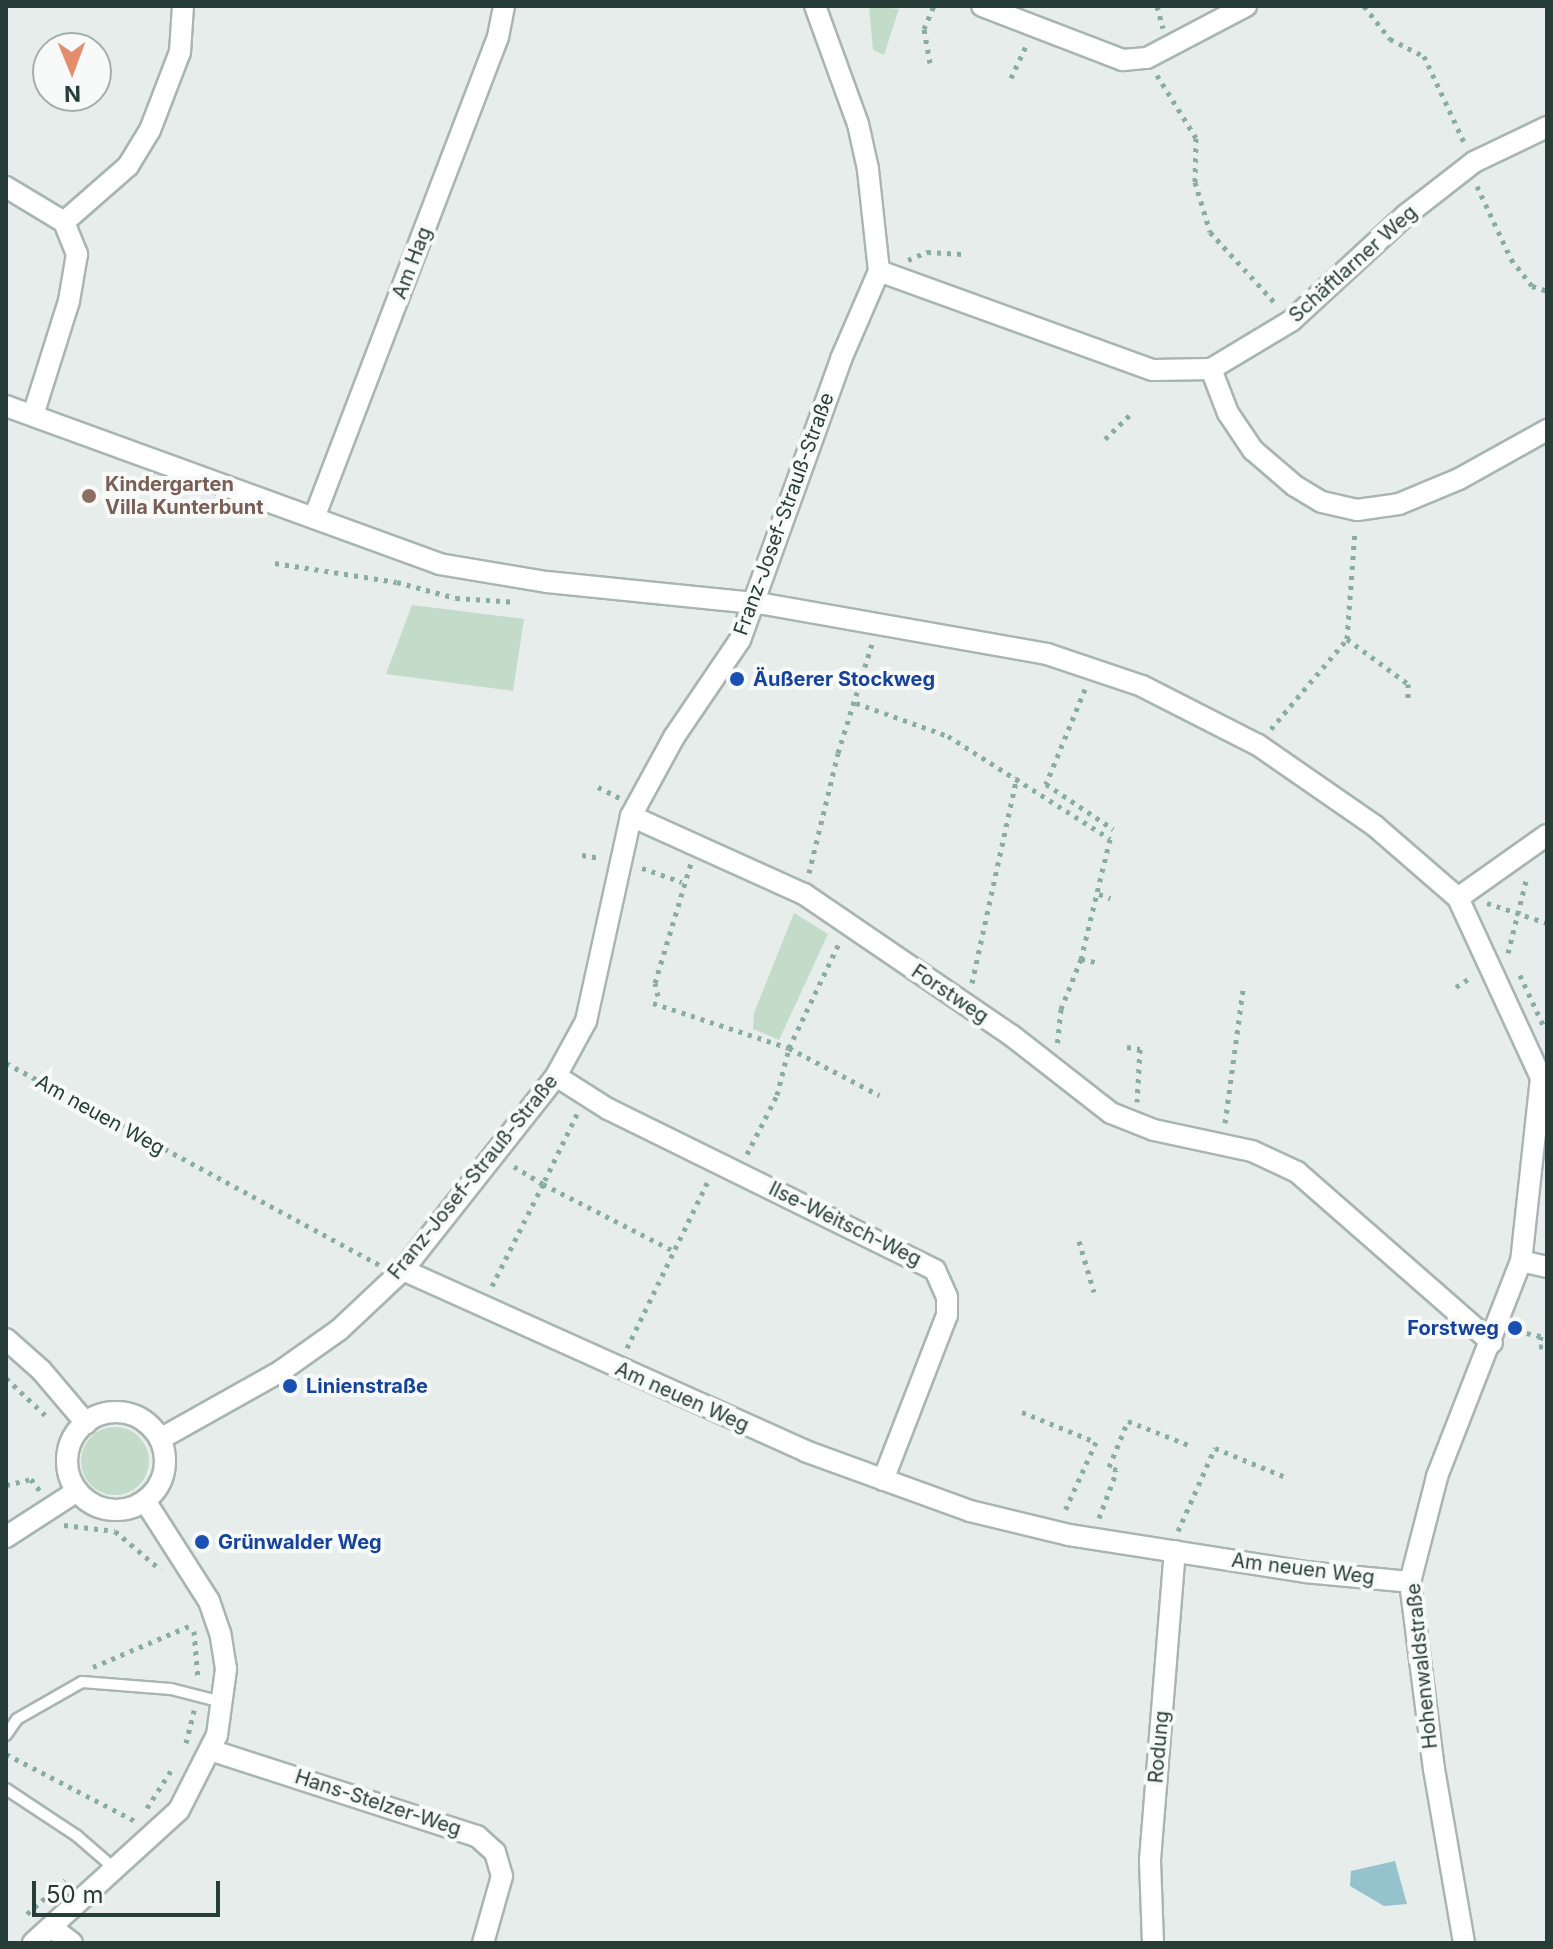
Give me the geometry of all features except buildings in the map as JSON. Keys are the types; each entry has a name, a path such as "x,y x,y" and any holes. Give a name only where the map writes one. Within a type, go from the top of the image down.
{"street":[{"path":"64,222 128,166 150,130 180,52 183,6"},
{"name":"Am Hag","path":"314,518 498,37 504,6"},
{"name":"Franz-Josef-Strauß-Straße","path":"160,1439 281,1371 339,1330 403,1270 556,1076 586,1021 631,816 674,737 740,640 835,373 879,271 868,169 858,124 815,6"},
{"path":"982,6 1123,60 1147,58 1246,6"},
{"name":"Schäftlarner Weg","path":"879,271 1153,370 1211,369 1291,321 1406,215 1474,162 1547,127"},
{"path":"6,187 64,222 77,254 75,276 33,415"},
{"path":"1211,369 1228,413 1253,450 1295,486 1322,502 1357,510 1399,504 1459,479 1547,430"},
{"path":"6,406 439,564 547,582 755,602 1047,654 1142,686 1258,745 1375,826 1458,898 1540,840"},
{"name":"Forstweg","path":"631,816 701,844 804,894 966,1004 1111,1113 1135,1123 1252,1151 1297,1172 1495,1335"},
{"name":"Hohenwaldstraße","path":"1458,898 1541,1078 1521,1261 1495,1335 1437,1477 1410,1582 1434,1769 1464,1943"},
{"name":"Ilse-Weitsch-Weg","path":"556,1076 586,1095 717,1162 925,1262 942,1283 947,1315 883,1480"},
{"path":"1521,1261 1547,1267"},
{"name":"Am neuen Weg","path":"403,1270 617,1368 883,1480 970,1511 1056,1533 1410,1582"},
{"path":"6,1339 41,1370 86,1423"},
{"path":"120,1413 143,1421 160,1439 163,1472 145,1501 125,1509 104,1509 77,1491 68,1455 86,1423 120,1413"},
{"path":"6,1537 77,1491"},
{"path":"33,1943 179,1810 210,1750 224,1703 226,1669 209,1601 145,1501"},
{"name":"Rodung","path":"1153,1943 1150,1860 1172,1550"},
{"name":"Hans-Stelzer-Weg","path":"210,1750 477,1836 495,1852 502,1876 483,1943"},
{"path":"51,1927 72,1943"}],"lane":[{"path":"6,1735 17,1719 82,1682 171,1689 224,1703"},
{"path":"6,1789 77,1836 115,1869"}],"path":[{"path":"930,63 924,29 934,6"},
{"path":"1011,78 1034,28"},
{"path":"1147,58 1196,138 1195,182 1210,232 1291,321"},
{"path":"908,260 927,252 963,254"},
{"path":"1105,439 1132,413"},
{"path":"1258,745 1347,639 1357,510"},
{"path":"804,894 838,753 856,703 875,624"},
{"path":"1347,639 1408,684 1408,702"},
{"path":"1093,670 1046,784 1113,829"},
{"path":"856,703 948,736 1017,777 1110,839 1081,959 1061,1009 1054,1071"},
{"path":"966,1004 1017,777"},
{"path":"1508,953 1540,840"},
{"path":"658,996 655,983 682,882 701,844"},
{"path":"1099,894 1110,898"},
{"path":"1486,903 1547,923"},
{"path":"738,1172 777,1095 789,1048 848,923"},
{"path":"1081,959 1095,962"},
{"path":"1221,1144 1243,989"},
{"path":"653,1003 789,1048 879,1095"},
{"path":"1127,1047 1140,1049 1135,1123"},
{"name":"Am neuen Weg","path":"6,1063 356,1254 403,1270"},
{"path":"483,1305 586,1095"},
{"path":"492,1154 543,1184 639,1229 676,1252"},
{"path":"617,1368 676,1252 717,1162"},
{"path":"1079,1241 1094,1292"},
{"path":"1495,1335 1541,1336 1539,1346 1547,1348"},
{"path":"6,1378 45,1415"},
{"path":"1022,1412 1096,1442 1056,1533"},
{"path":"1091,1538 1117,1470 1109,1467 1128,1421 1191,1446"},
{"path":"1172,1550 1215,1448 1283,1476"},
{"path":"6,1485 31,1479"},
{"path":"82,1682 95,1664 156,1644 194,1624"},
{"path":"6,1754 137,1823"}],"green space":[{"path":"869,6 899,9 884,55 873,50"},
{"path":"412,605 524,619 513,691 386,674"},
{"path":"794,913 828,934 779,1040 753,1029 754,1013"},
{"path":"115,1427 139,1437 149,1461 139,1485 115,1495 91,1485 81,1461 91,1437"}],"water":[{"path":"1395,1861 1407,1904 1384,1906 1350,1886 1351,1871"}],"place":[{"name":"Kindergarten Villa Kunterbunt","path":"89,496"},
{"name":"Äußerer Stockweg","path":"737,679"},
{"name":"Forstweg","path":"1515,1328"},
{"name":"Linienstraße","path":"290,1386"},
{"name":"Grünwalder Weg","path":"202,1542"}]}
